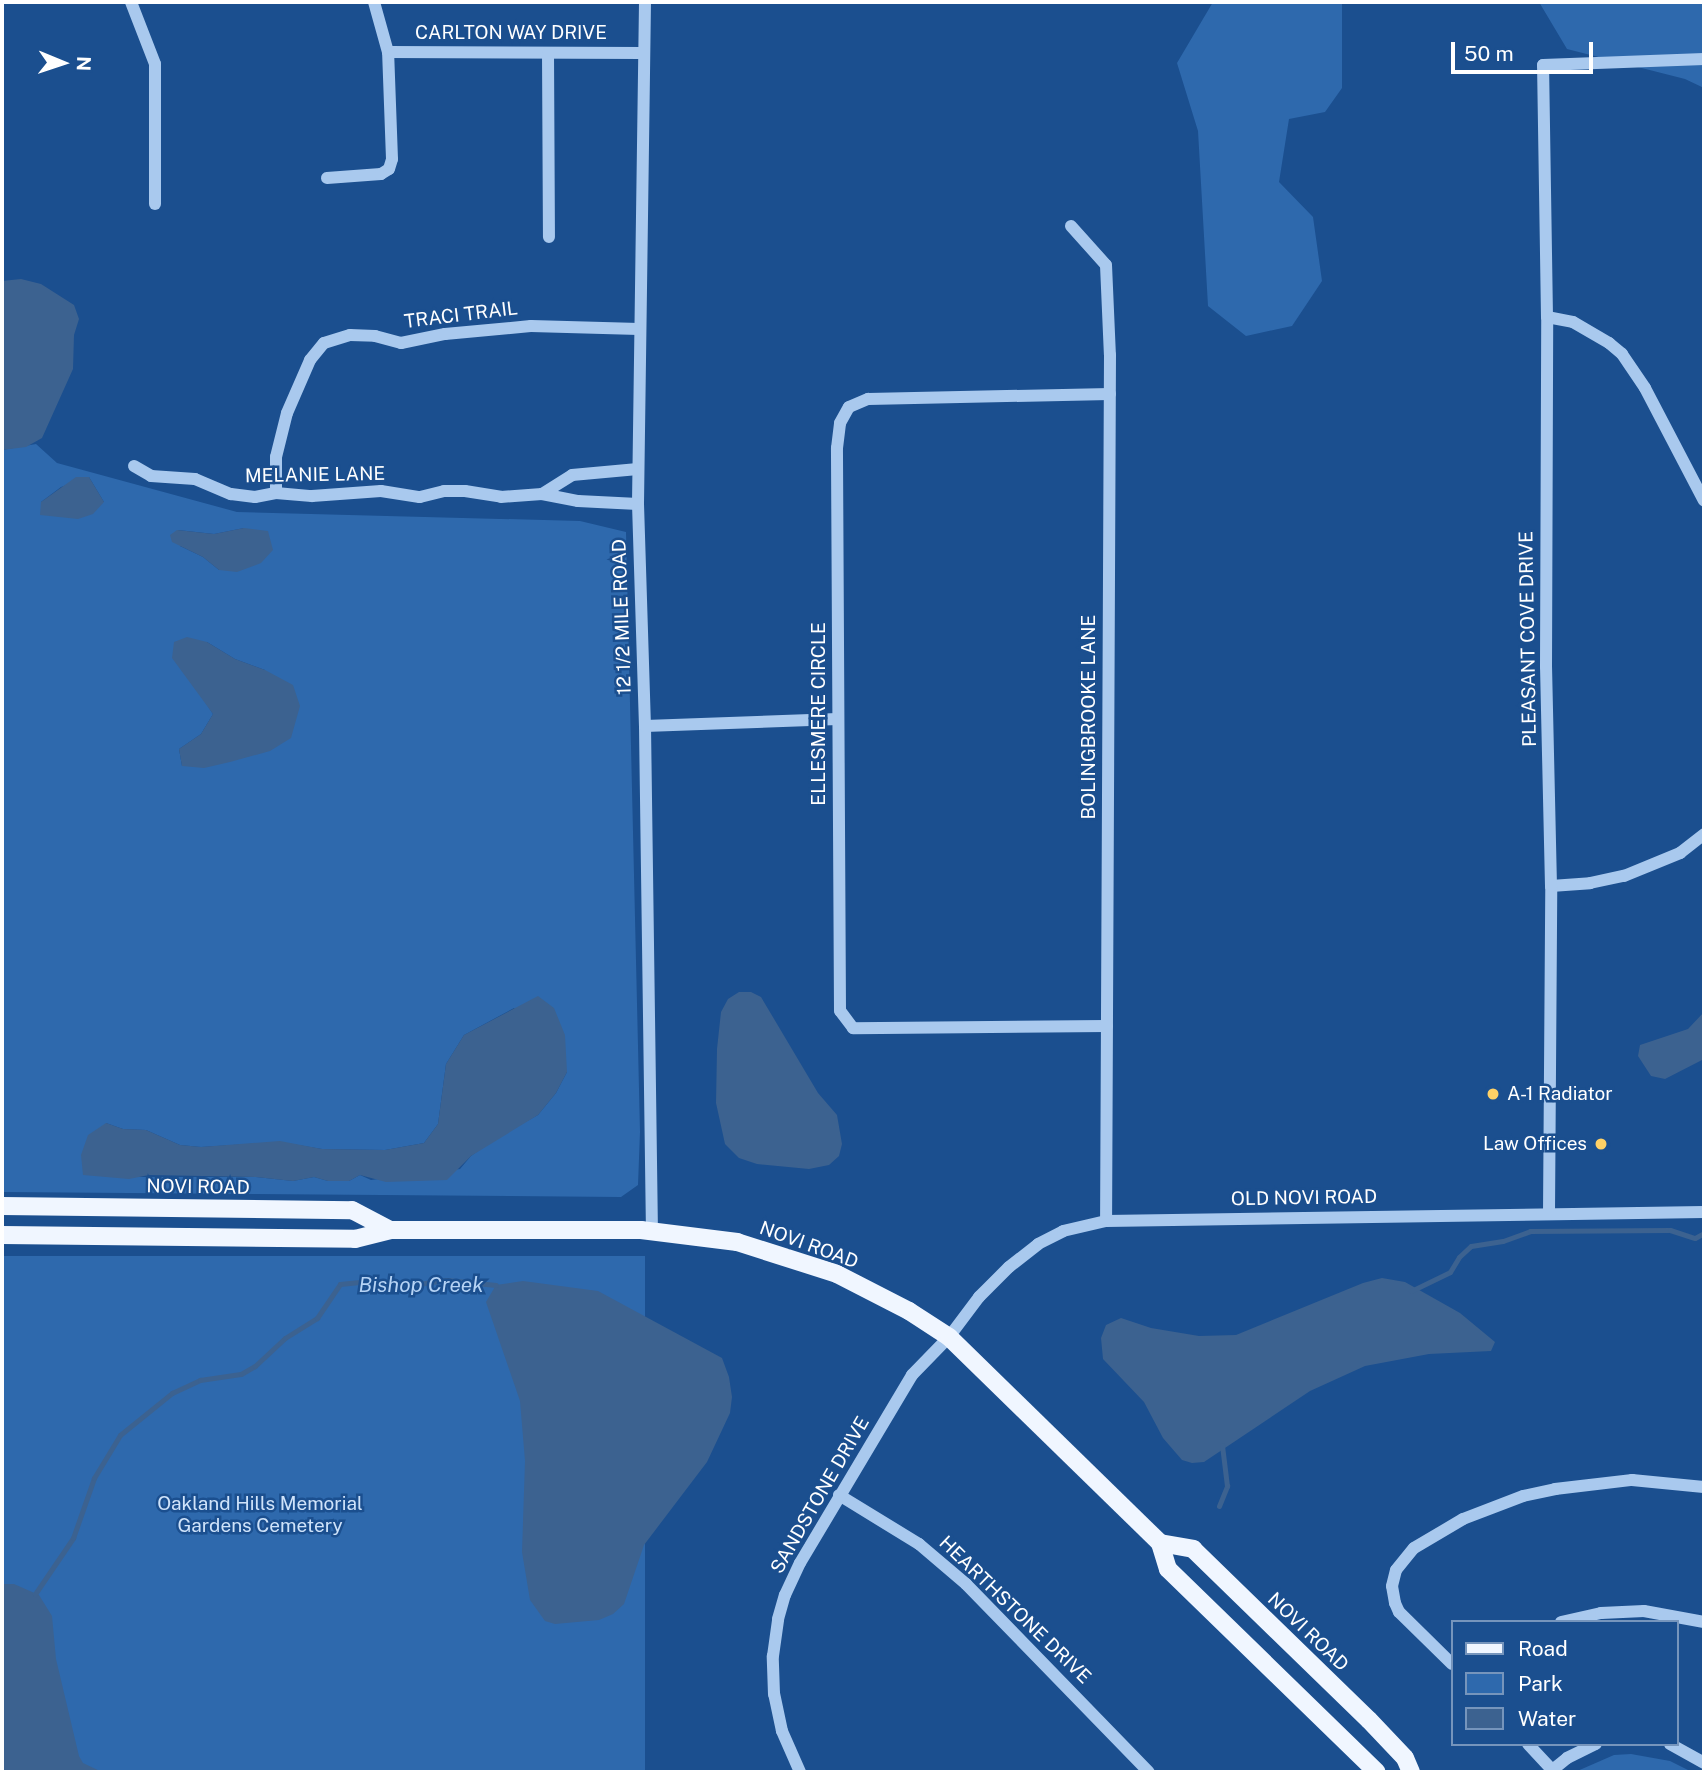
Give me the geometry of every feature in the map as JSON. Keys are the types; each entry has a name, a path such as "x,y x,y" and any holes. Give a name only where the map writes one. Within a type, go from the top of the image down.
{"main road":[{"name":"NOVI ROAD","path":"2,1206 352,1210 390,1230"},
{"name":"NOVI ROAD","path":"2,1235 355,1239 390,1230 652,1231 737,1242 837,1274 909,1311 949,1337 1160,1543 1168,1569 1377,1772"},
{"name":"NOVI ROAD","path":"1160,1543 1193,1549 1369,1720 1405,1758 1411,1772"}],"street":[{"path":"131,2 155,64 155,204"},
{"name":"CARLTON WAY DRIVE","path":"374,2 388,52 643,53"},
{"name":"12 1/2 MILE ROAD","path":"645,2 638,504 645,726 652,1231"},
{"path":"327,178 381,174 389,169 392,159 388,52"},
{"path":"548,53 549,237"},
{"name":"PLEASANT COVE DRIVE","path":"1549,1213 1551,886 1546,667 1547,317 1543,65 1704,59"},
{"name":"BOLINGBROOKE LANE","path":"1071,226 1106,265 1110,394 1106,1221"},
{"path":"1547,317 1573,322 1609,343 1622,355 1645,388 1704,501"},
{"name":"TRACI TRAIL","path":"276,493 276,457 287,413 310,360 324,343 350,335 375,336 401,342 445,334 531,326 639,329"},
{"name":"ELLESMERE CIRCLE","path":"1107,1026 853,1028 840,1012 837,448 840,423 849,407 869,399 1110,394"},
{"name":"MELANIE LANE","path":"134,466 151,477 195,479 231,494 255,497 276,493 312,496 381,491 420,498 444,491 501,497 542,494 578,501 638,504"},
{"name":"MELANIE LANE","path":"542,494 572,475 638,469"},
{"path":"645,726 838,719"},
{"path":"1551,886 1590,883 1624,876 1680,853 1704,834"},
{"name":"OLD NOVI ROAD","path":"949,1337 979,1297 1022,1255 1063,1231 1106,1221 1704,1212"},
{"name":"SANDSTONE DRIVE","path":"800,1772 782,1731 774,1694 773,1656 778,1619 800,1563 839,1495 912,1375 949,1337"},
{"path":"1450,1662 1399,1612 1395,1603 1392,1586 1396,1570 1414,1548 1463,1519 1523,1496 1555,1489 1632,1480 1704,1487"},
{"name":"HEARTHSTONE DRIVE","path":"839,1495 919,1544 966,1584 1149,1772"},
{"path":"1570,1620 1601,1613 1644,1611 1704,1622"},
{"path":"1530,1746 1551,1771 1567,1758 1592,1746"},
{"path":"1674,1746 1704,1763"}],"green space":[{"path":"1213,2 1342,2 1342,88 1325,112 1289,119 1279,182 1313,217 1322,281 1292,326 1246,336 1208,306 1198,131 1177,63"},
{"path":"1539,2 1704,2 1704,88 1685,79 1567,49"},
{"path":"36,444 57,463 237,512 580,521 626,532 640,1132 638,1185 621,1197 2,1192 2,450","holes":["89,477 104,502 41,502 61,487","244,528 219,570 203,557 180,546 178,530 214,534","207,642 235,659 265,670 182,766 179,749 201,734 213,714 190,679","514,1008 567,1072 556,1093 538,1115 496,1138 471,1156 460,1169 371,1180 360,1175 349,1181 328,1181 314,1177 293,1181 256,1177 113,1177 106,1123 123,1129 146,1130 180,1145 201,1147 280,1142 322,1149 385,1150 424,1143 438,1124 446,1064 464,1035"]},
{"name":"Oakland Hills Memorial Gardens Cemetery","path":"2,1256 645,1256 645,1772 2,1772"},
{"path":"1631,1754 1670,1761 1692,1772 1575,1772 1614,1755"}],"water":[{"path":"21,279 41,284 74,305 79,319 74,335 73,369 42,438 26,447 2,450 2,281"},
{"path":"76,477 89,477 104,502 93,514 78,519 40,515 41,502"},
{"path":"244,528 268,531 273,550 261,563 237,572 219,570 203,557 172,542 170,535 177,530 214,534"},
{"path":"187,637 207,642 235,659 265,670 293,685 300,706 291,738 270,751 230,762 204,768 182,766 179,749 201,734 213,714 172,658 174,642"},
{"path":"739,992 751,992 761,997 818,1093 837,1115 842,1144 839,1156 829,1165 809,1169 757,1164 739,1158 725,1144 716,1103 717,1049 721,1012 728,999"},
{"path":"538,996 554,1008 565,1035 567,1072 556,1093 538,1115 471,1156 447,1180 386,1182 360,1175 349,1181 328,1181 314,1177 293,1181 256,1177 149,1175 129,1179 83,1175 81,1155 88,1135 106,1123 123,1129 146,1130 180,1145 201,1147 280,1141 322,1149 385,1150 424,1143 438,1124 446,1064 464,1035"},
{"path":"1704,1012 1704,1059 1665,1079 1651,1076 1638,1056 1640,1045 1688,1029"},
{"path":"1382,1278 1405,1282 1460,1313 1495,1342 1491,1351 1429,1354 1365,1366 1310,1391 1204,1462 1192,1463 1182,1460 1163,1438 1144,1402 1103,1359 1101,1338 1106,1325 1121,1318 1151,1328 1199,1336 1236,1335 1363,1283"},
{"path":"523,1281 598,1291 722,1358 729,1377 732,1397 730,1413 707,1462 644,1545 624,1604 613,1614 599,1620 555,1624 545,1621 530,1600 522,1552 525,1461 520,1401 486,1302 496,1285"},
{"path":"2,1584 14,1584 39,1595 52,1616 56,1659 79,1756 83,1763 102,1772 2,1772"}],"waterway":[{"path":"1411,1291 1450,1272 1459,1257 1471,1246 1503,1241 1530,1231 1670,1230 1695,1238 1704,1233"},
{"name":"Bishop Creek","path":"35,1594 73,1538 94,1478 120,1435 172,1393 200,1380 241,1374 255,1366 285,1338 317,1318 340,1284 367,1281 404,1286 447,1280 496,1285"},
{"path":"1219,1506 1227,1486 1222,1445"}],"place":[{"name":"A-1 Radiator","path":"1493,1094"},
{"name":"Law Offices","path":"1601,1144"}]}
